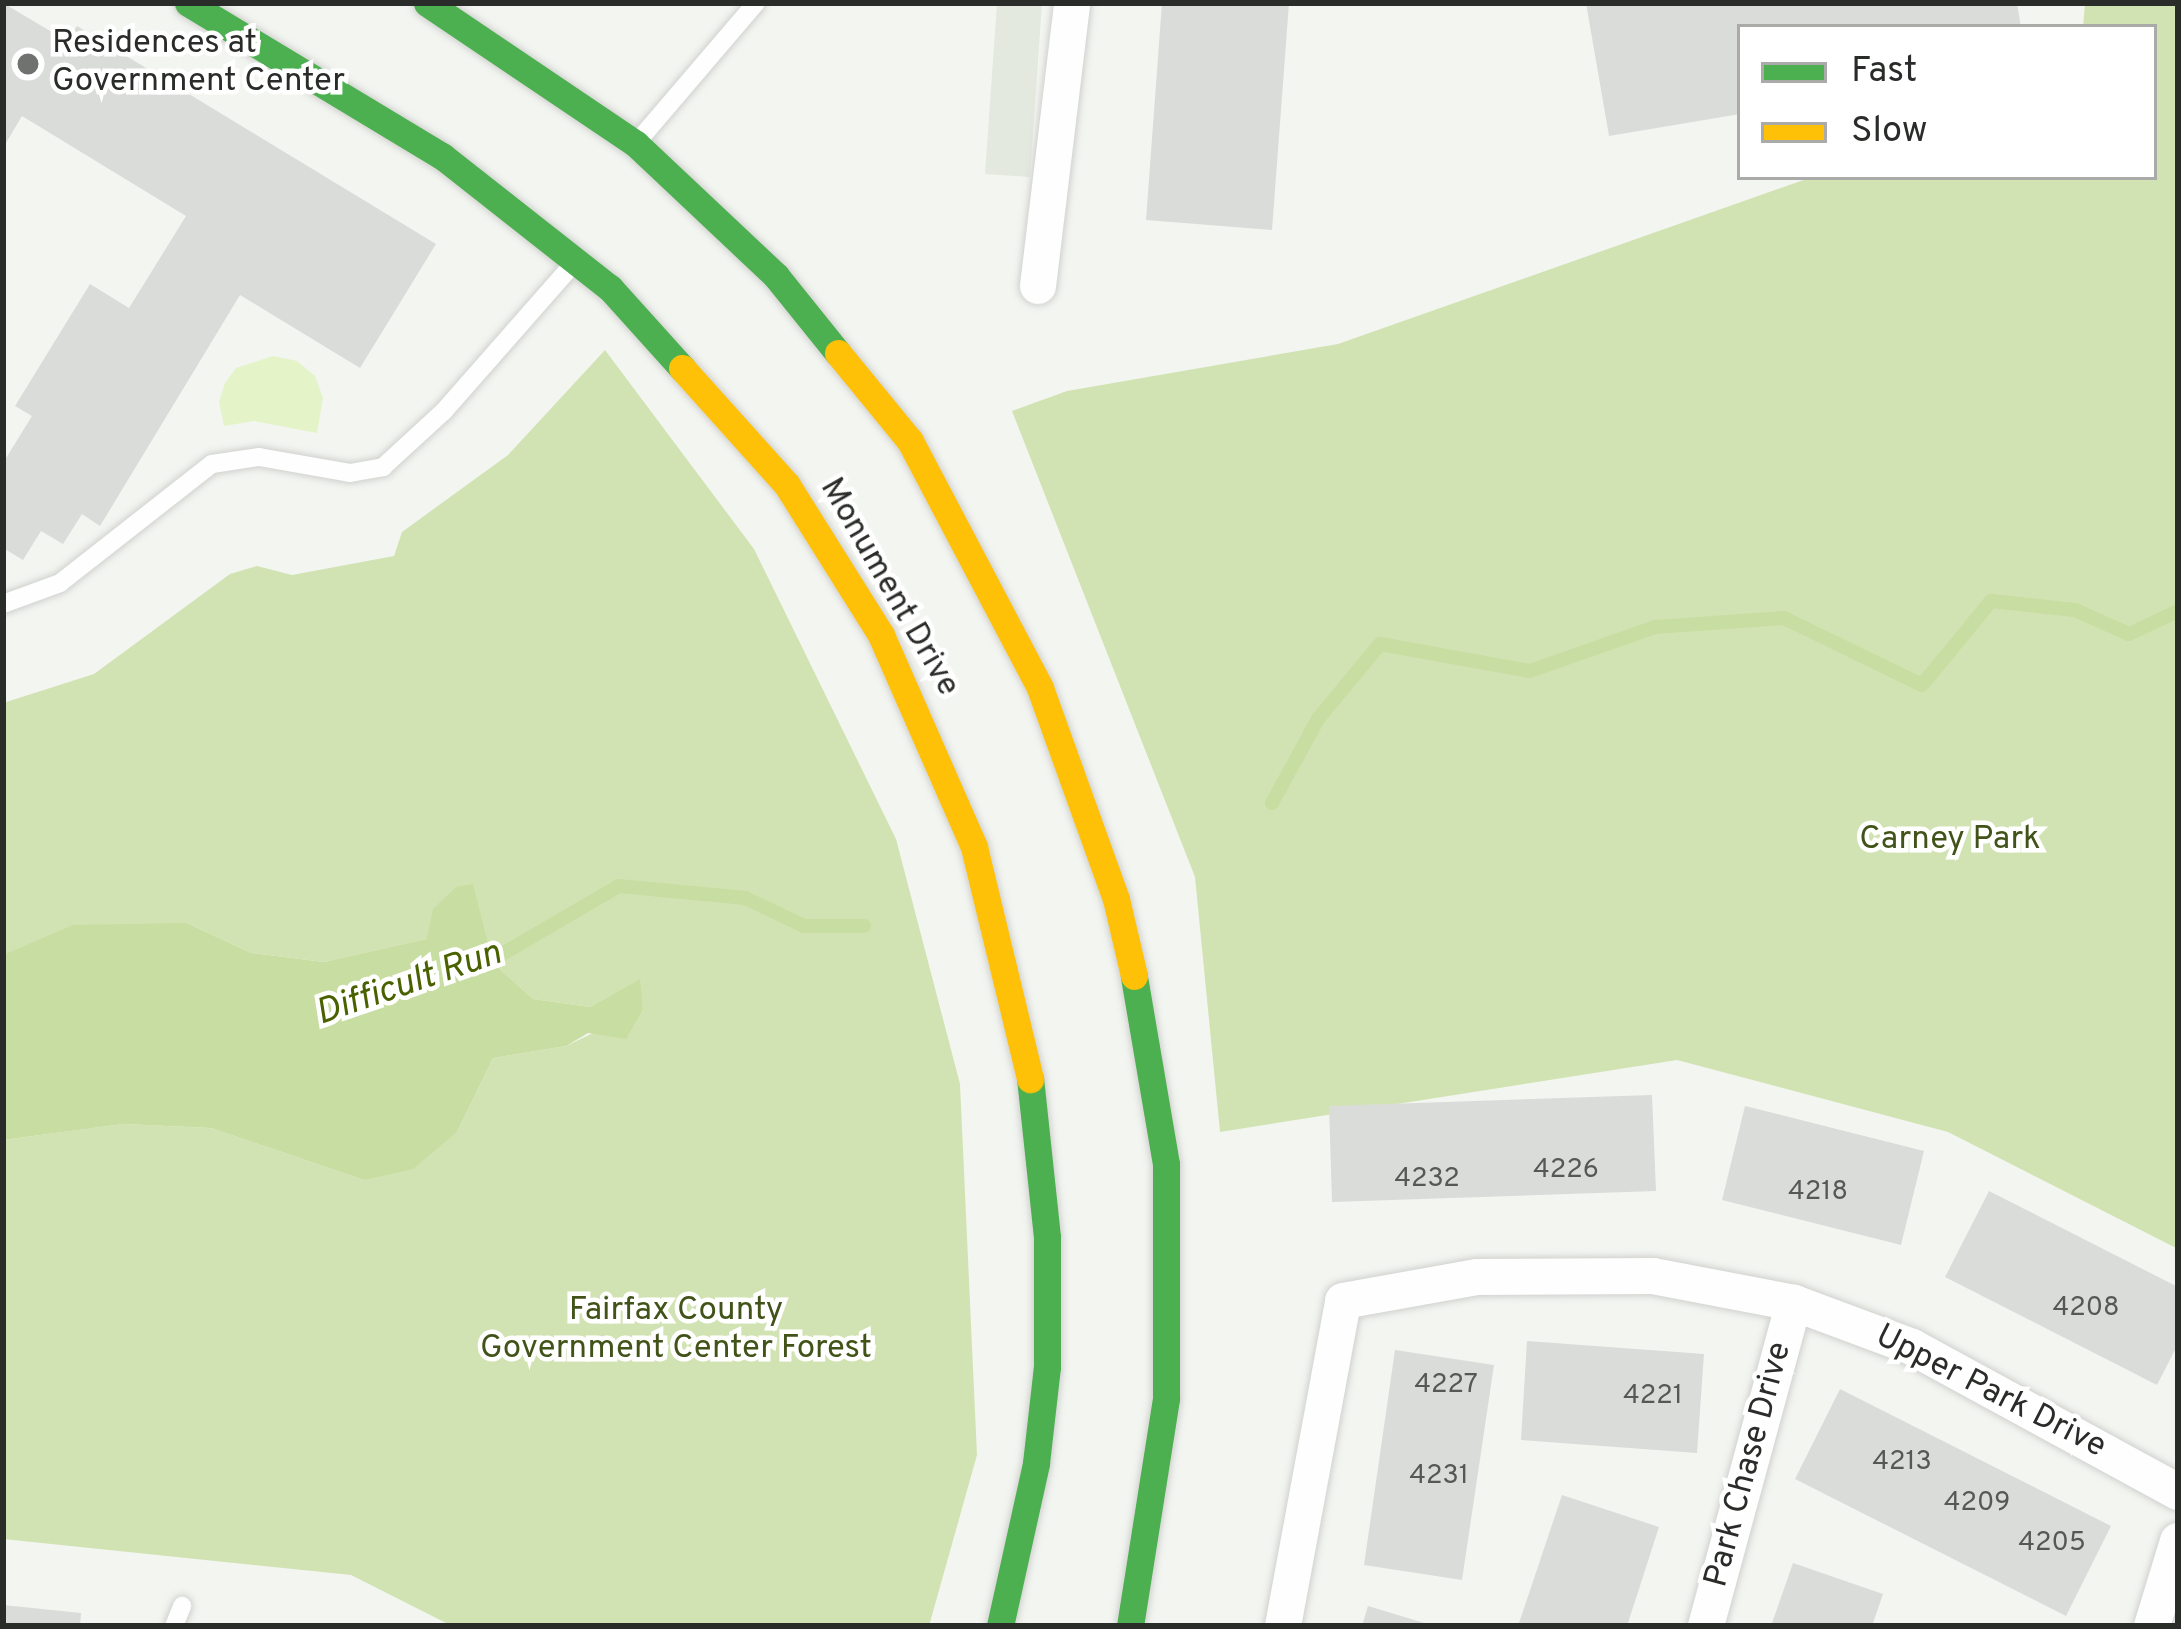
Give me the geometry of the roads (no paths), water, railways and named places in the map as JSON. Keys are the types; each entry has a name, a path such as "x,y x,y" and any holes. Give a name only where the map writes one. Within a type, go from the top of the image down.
{"main road":[{"name":"Monument Drive","path":"188,3 442,156 577,259 729,412 811,520 881,635 974,847 1027,1058 1047,1238 1047,1367 1036,1463 1000,1626"},
{"path":"428,3 635,144 776,276 910,441 1017,636 1098,837 1154,1066 1171,1260 1162,1437 1130,1626"}],"street":[{"path":"1038,286 1072,3"},
{"name":"Upper Park Drive","path":"1283,1626 1343,1300 1478,1277 1653,1276 1794,1303 1912,1347 2178,1492"},
{"name":"Park Chase Drive","path":"1706,1626 1794,1303"},
{"path":"2152,1626 2178,1541"}],"lane":[{"path":"635,144 756,3"},
{"path":"3,604 60,583 212,464 259,457 350,473 383,466 445,411 577,259"},
{"path":"175,1626 182,1606"}],"water":[{"path":"473,884 493,963 533,999 590,1007 640,979 643,1009 626,1039 588,1033 566,1046 493,1058 457,1132 413,1169 364,1180 211,1128 123,1124 3,1140 3,955 73,925 187,923 251,953 324,962 427,939 433,909 456,887"}],"waterway":[{"name":"Difficult Run","path":"1272,803 1318,719 1380,644 1530,671 1655,627 1784,618 1922,685 1991,601 2075,610 2129,634 2178,611"},
{"name":"Difficult Run","path":"478,968 619,886 745,898 804,926 864,926"}],"place":[{"name":"Residences at Government Center","path":"28,64"}],"park label":[{"name":"Carney Park","path":"1950,841"},
{"name":"Fairfax County Government Center Forest","path":"676,1331"}]}
